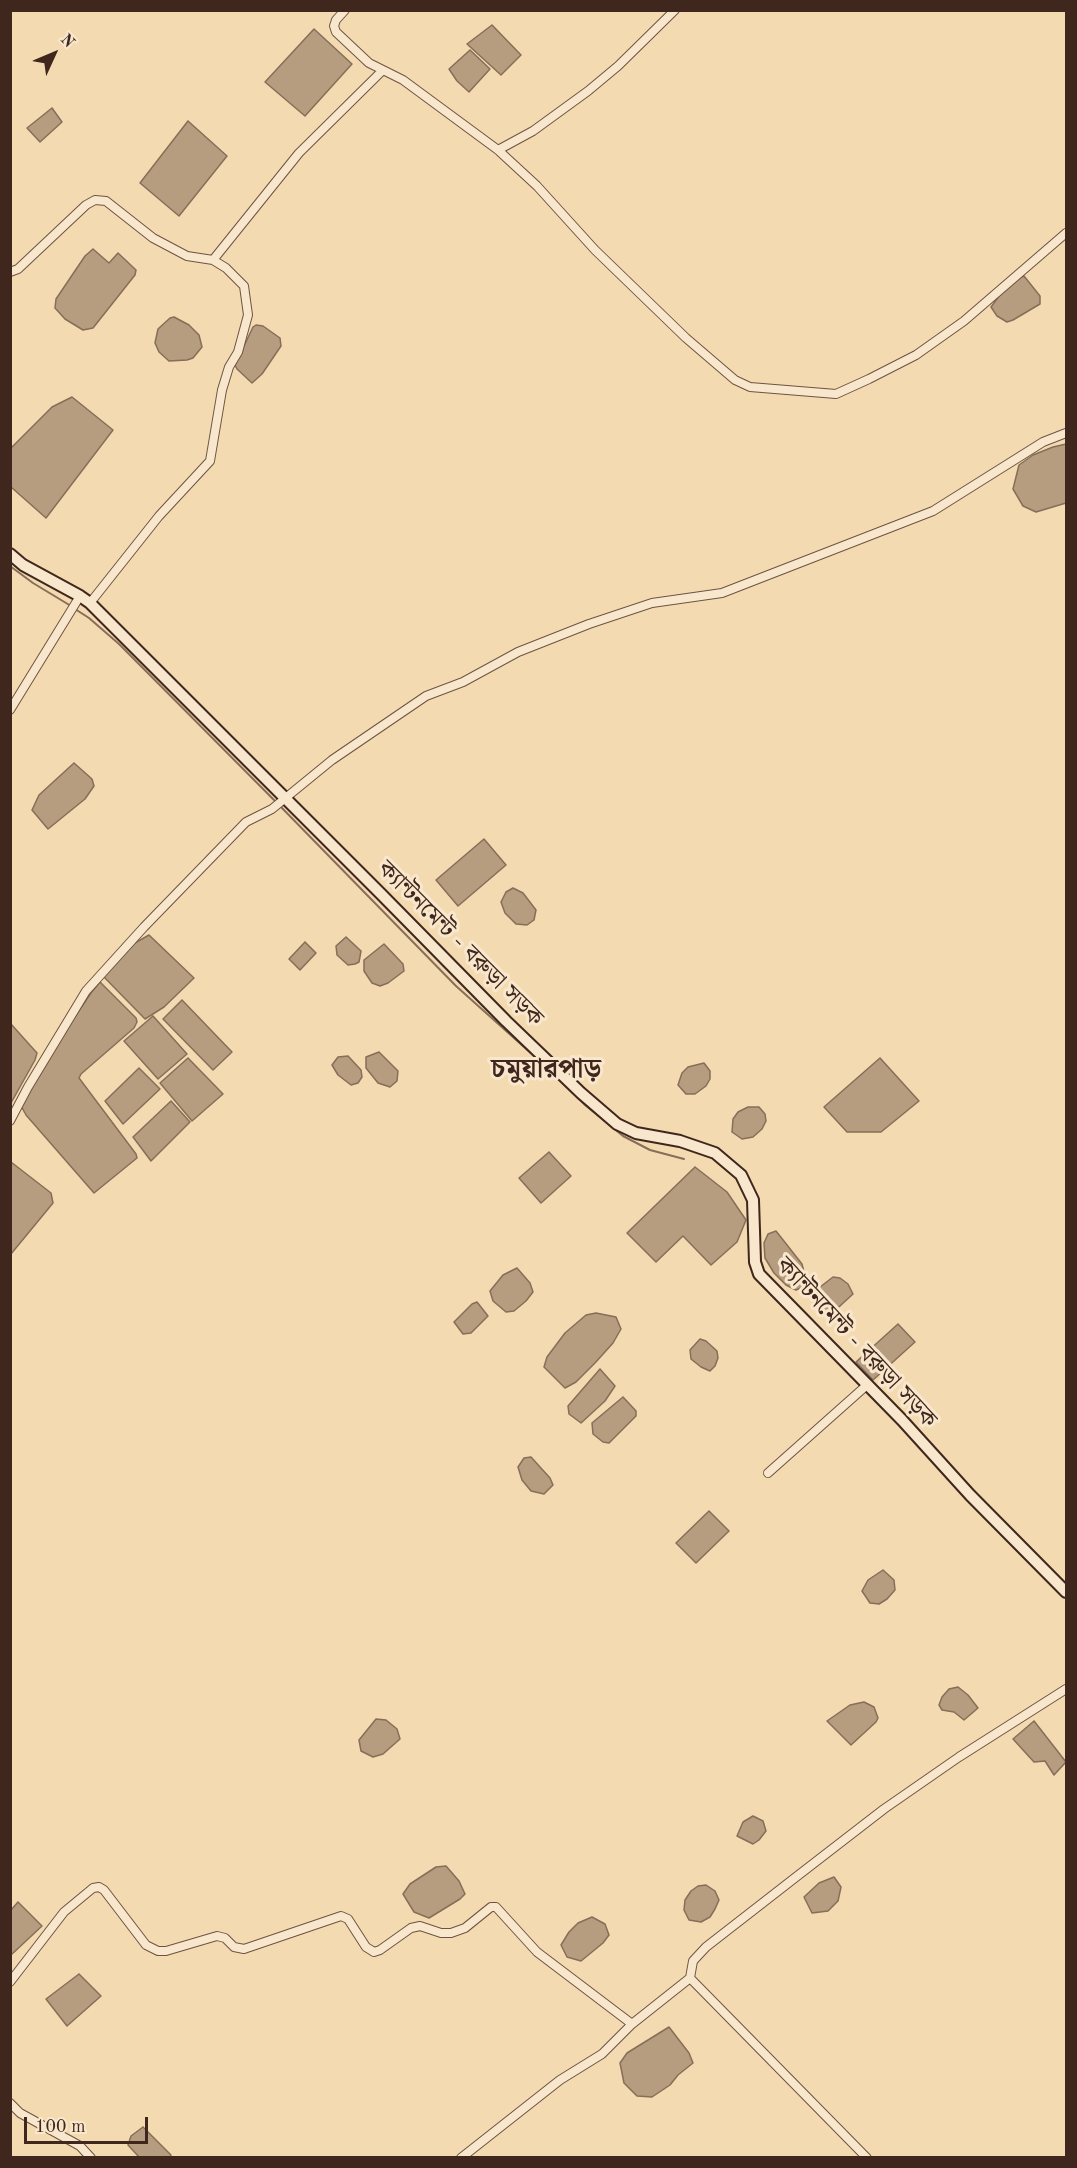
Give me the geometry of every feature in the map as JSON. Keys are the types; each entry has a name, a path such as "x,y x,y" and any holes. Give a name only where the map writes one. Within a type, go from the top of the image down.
{"main road":[{"name":"ক্যান্টনমেন্ট - বরুড়া সড়ক","path":"10,554 23,565 90,603 506,1021 617,1124 636,1133 680,1141 715,1153 741,1175 753,1200 755,1262 759,1274 1066,1592"}],"street":[{"path":"345,10 336,21 334,26 336,32 369,63 404,80 498,150 537,186 596,250 686,338 735,380 750,387 836,394 869,379 916,355 964,321 1066,233"},
{"path":"498,150 533,131 588,91 618,66 675,10"},
{"path":"213,260 299,153 382,70"},
{"path":"10,272 18,269 86,205 95,200 106,201 153,237 187,256 213,260 226,268 244,286 248,315 238,352 229,367 222,390 210,460 159,516 90,603"},
{"path":"10,1121 80,1001 99,974 246,822 272,810 332,760 426,696 463,682 518,652 589,624 652,603 722,592 933,512 1043,442 1066,433"},
{"path":"10,710 80,596"},
{"path":"768,1473 867,1385"},
{"path":"461,2157 560,2080 602,2054 632,2024 690,1978 693,1961 706,1947 875,1816 958,1757 1066,1689"},
{"path":"10,1982 64,1911 93,1888 99,1887 104,1890 146,1945 158,1951 166,1951 221,1936 234,1947 244,1949 341,1916 348,1919 366,1947 374,1952 411,1928 420,1926 441,1933 451,1933 465,1928 496,1906 537,1952 632,2024"},
{"path":"690,1978 867,2157"},
{"path":"10,2103 20,2113 80,2146 91,2157"}],"shaded area":[{"path":"492,25 521,55 501,75 467,44"},
{"path":"314,29 352,64 305,116 265,82"},
{"path":"470,50 490,69 469,92 457,81 449,69"},
{"path":"52,108 62,122 40,142 27,128"},
{"path":"188,121 227,156 179,216 140,183"},
{"path":"93,249 109,263 118,253 136,270 135,275 93,328 83,330 65,319 55,308 56,299 85,256"},
{"path":"1024,276 1040,296 1040,304 1007,322 997,316 991,307 1005,288"},
{"path":"174,317 189,325 199,335 202,347 193,358 169,361 159,352 155,343 158,329"},
{"path":"256,325 263,326 280,338 281,346 262,374 252,383 235,365"},
{"path":"72,397 113,430 46,518 11,487 11,448 52,407"},
{"path":"1066,444 1066,503 1036,512 1023,506 1013,489 1019,465 1033,455"},
{"path":"74,763 92,779 94,786 85,799 48,829 32,810 39,795"},
{"path":"484,839 506,865 458,906 436,880"},
{"path":"513,888 523,893 536,910 534,920 527,925 516,924 505,913 501,902 506,892"},
{"path":"149,935 194,978 164,1007 145,1019 103,976 135,943"},
{"path":"346,937 361,951 359,962 355,964 348,965 337,955 336,946"},
{"path":"305,942 316,953 300,970 289,959"},
{"path":"384,944 403,964 404,971 380,986 372,983 364,971 364,960"},
{"path":"100,982 136,1018 137,1022 134,1028 79,1078 137,1158 94,1193 26,1115 20,1104 48,1056"},
{"path":"182,1000 232,1052 213,1070 163,1019"},
{"path":"153,1016 187,1054 158,1079 124,1041"},
{"path":"11,1024 37,1053 11,1103"},
{"path":"379,1052 398,1071 397,1081 390,1087 378,1083 366,1068 366,1057"},
{"path":"348,1056 361,1070 362,1077 358,1083 351,1085 338,1075 332,1065 338,1057"},
{"path":"188,1058 223,1094 192,1121 160,1083"},
{"path":"880,1058 919,1101 881,1132 847,1132 824,1107"},
{"path":"704,1063 710,1071 710,1079 706,1086 695,1094 686,1094 678,1085 682,1073 688,1067"},
{"path":"139,1068 160,1089 123,1124 105,1101"},
{"path":"171,1101 190,1122 151,1161 133,1137"},
{"path":"748,1107 759,1107 765,1114 766,1121 762,1129 753,1137 742,1139 732,1132 733,1119 738,1112"},
{"path":"549,1152 571,1176 541,1203 519,1178"},
{"path":"11,1162 51,1193 53,1203 11,1254"},
{"path":"695,1167 727,1192 746,1220 737,1242 711,1265 683,1236 656,1262 627,1233"},
{"path":"776,1231 802,1264 806,1280 803,1287 796,1290 786,1285 774,1273 765,1258 764,1243 768,1234"},
{"path":"517,1268 530,1283 533,1292 514,1311 506,1312 493,1301 490,1291 503,1275"},
{"path":"833,1277 840,1278 848,1284 853,1294 828,1317 815,1307 811,1294"},
{"path":"477,1302 488,1316 471,1333 463,1334 454,1322"},
{"path":"596,1313 616,1317 621,1329 613,1343 595,1363 576,1382 565,1388 544,1367 547,1357 565,1333 586,1315"},
{"path":"898,1324 915,1342 873,1380 856,1362"},
{"path":"700,1339 706,1341 717,1351 718,1358 710,1371 691,1359 690,1350"},
{"path":"600,1369 615,1386 605,1401 581,1423 569,1414 568,1406"},
{"path":"623,1397 636,1411 636,1416 609,1443 603,1442 593,1434 592,1423"},
{"path":"531,1457 550,1478 553,1485 544,1494 531,1491 522,1480 518,1467 524,1458"},
{"path":"709,1511 729,1531 696,1563 676,1543"},
{"path":"883,1570 894,1580 895,1590 879,1604 870,1603 862,1591 868,1580"},
{"path":"958,1687 978,1708 964,1720 954,1712 942,1710 939,1705 949,1689"},
{"path":"864,1702 874,1707 878,1718 851,1745 827,1721 850,1705"},
{"path":"376,1719 386,1720 397,1729 400,1739 383,1754 373,1757 361,1751 359,1740"},
{"path":"1034,1721 1066,1762 1054,1775 1045,1761 1034,1762 1013,1739"},
{"path":"753,1816 763,1821 766,1831 753,1844 737,1836 743,1822"},
{"path":"446,1866 459,1881 465,1894 429,1918 414,1912 403,1894 410,1884 436,1867"},
{"path":"834,1877 841,1887 838,1901 828,1911 812,1913 804,1897 819,1883"},
{"path":"706,1885 715,1891 719,1900 715,1909 710,1917 701,1922 689,1920 684,1910 685,1900 698,1886"},
{"path":"18,1902 42,1926 11,1955 11,1910"},
{"path":"592,1917 605,1924 609,1935 581,1961 567,1957 561,1945 569,1932 578,1923"},
{"path":"79,1974 101,1996 67,2026 46,1999"},
{"path":"669,2027 689,2053 693,2063 670,2085 652,2097 637,2096 624,2083 620,2063 627,2053"},
{"path":"143,2127 171,2155 170,2157 139,2157 128,2145 131,2136"}],"waterway":[{"path":"10,566 71,606"},
{"path":"75,609 119,644 276,802"},
{"path":"280,806 456,986 553,1073"},
{"path":"559,1079 585,1105 623,1136 650,1150 684,1159"}],"district":[{"name":"চমুয়ারপাড়","path":"546,1070"}]}
